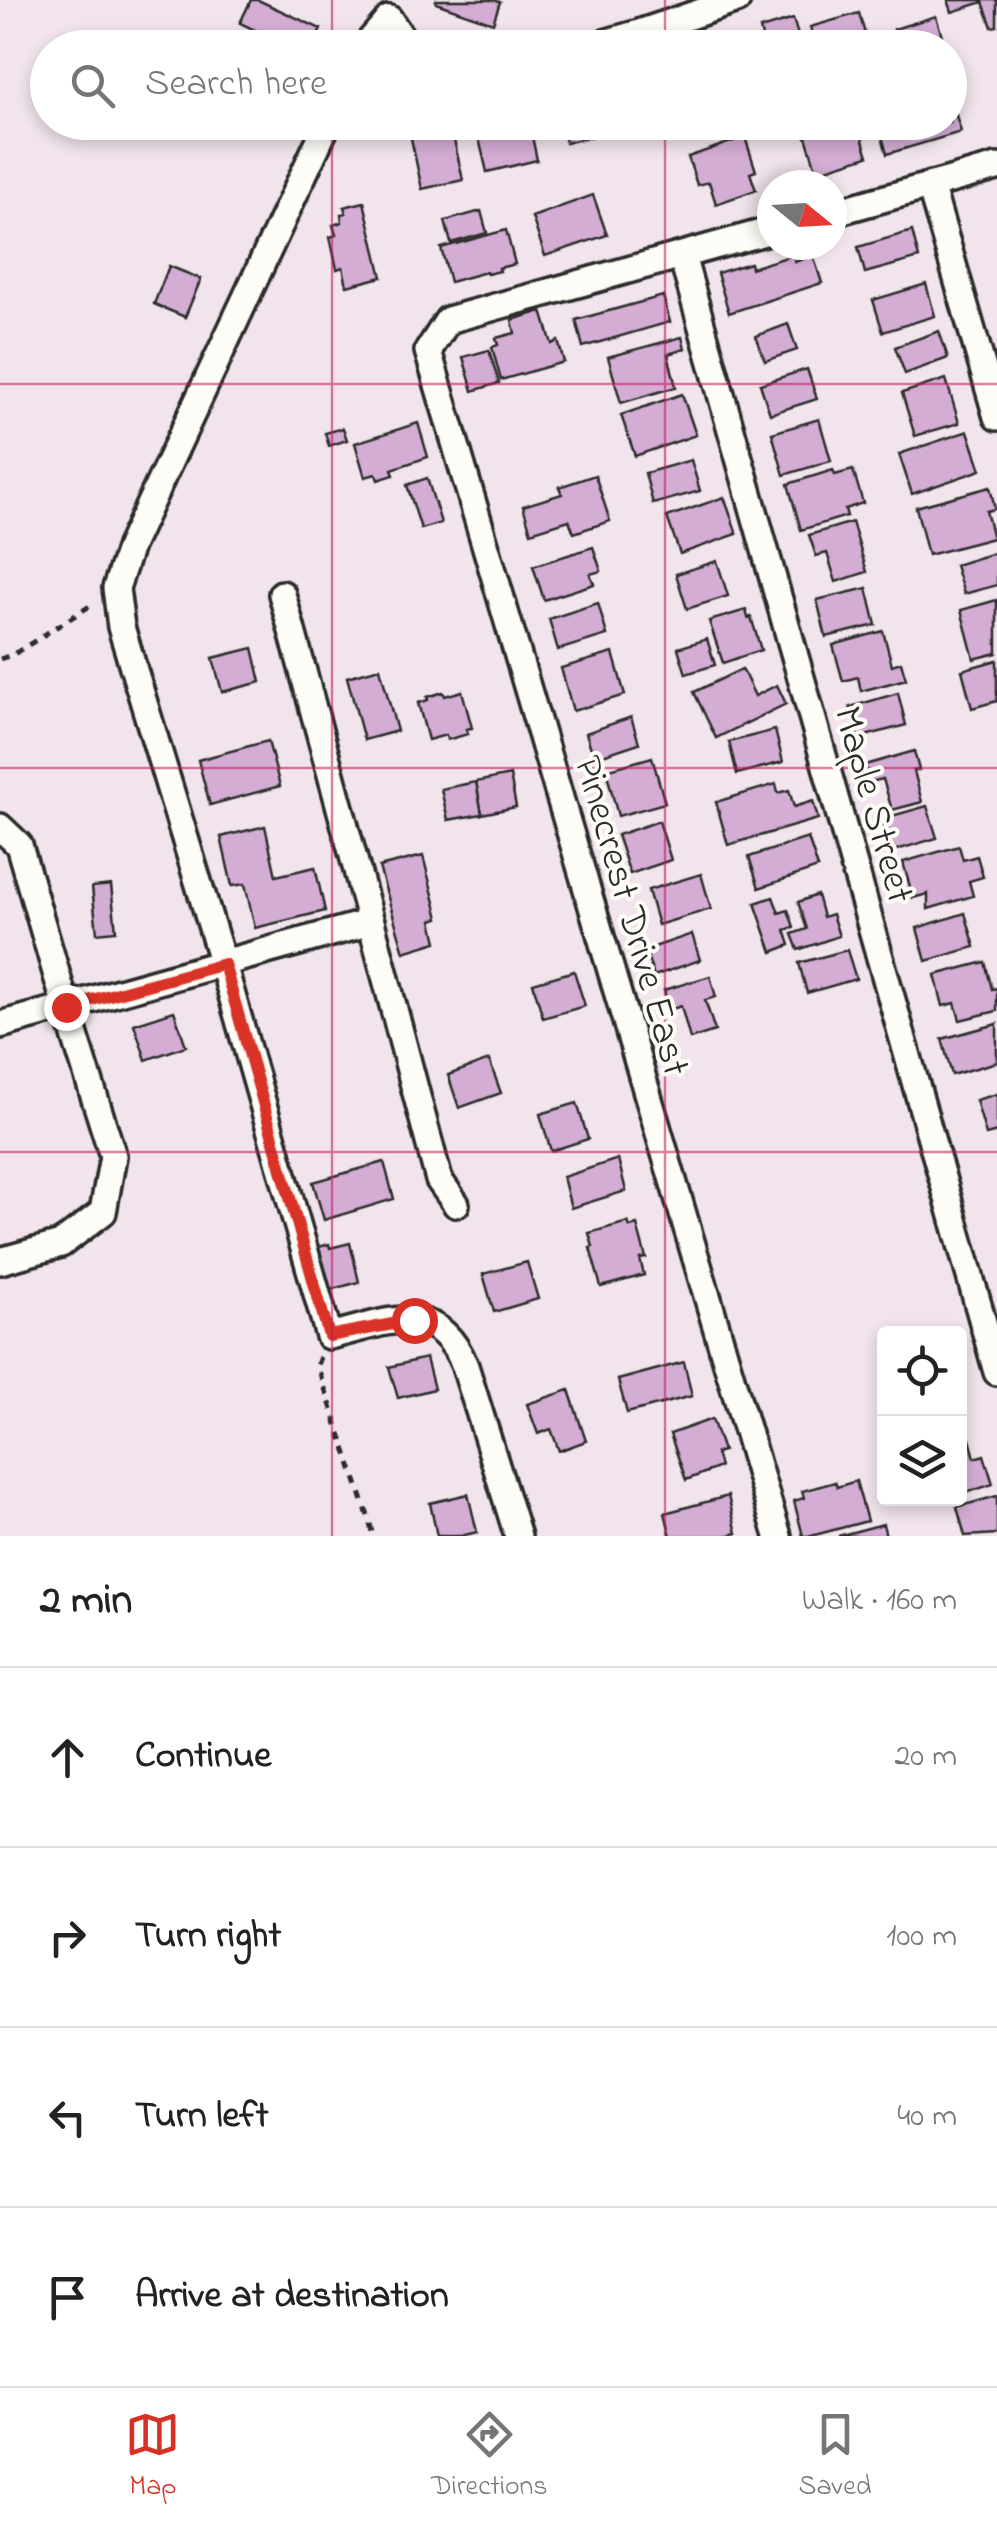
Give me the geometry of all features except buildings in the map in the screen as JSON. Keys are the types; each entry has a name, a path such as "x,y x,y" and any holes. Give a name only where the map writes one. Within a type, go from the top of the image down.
{"street":[{"path":"648,30 737,0"},
{"path":"320,140 130,546 116,588 121,627 224,964 329,1336 406,1320 426,1322 446,1334 458,1348 465,1366 518,1536"},
{"path":"847,209 997,167"},
{"path":"930,185 997,417"},
{"path":"682,256 757,234"},
{"name":"Pinecrest Drive East","path":"682,256 448,320 428,352 778,1536"},
{"name":"Maple Street","path":"682,256 997,1372"},
{"path":"282,594 438,1180 456,1204"},
{"path":"0,827 20,845 112,1156 104,1212 61,1244 0,1261"},
{"path":"0,1025 372,922"}],"path":[{"path":"0,658 14,654 116,588"},
{"path":"329,1336 317,1365 373,1536"}],"route":[{"path":"66,1007 224,964 329,1336 414,1320"}]}
